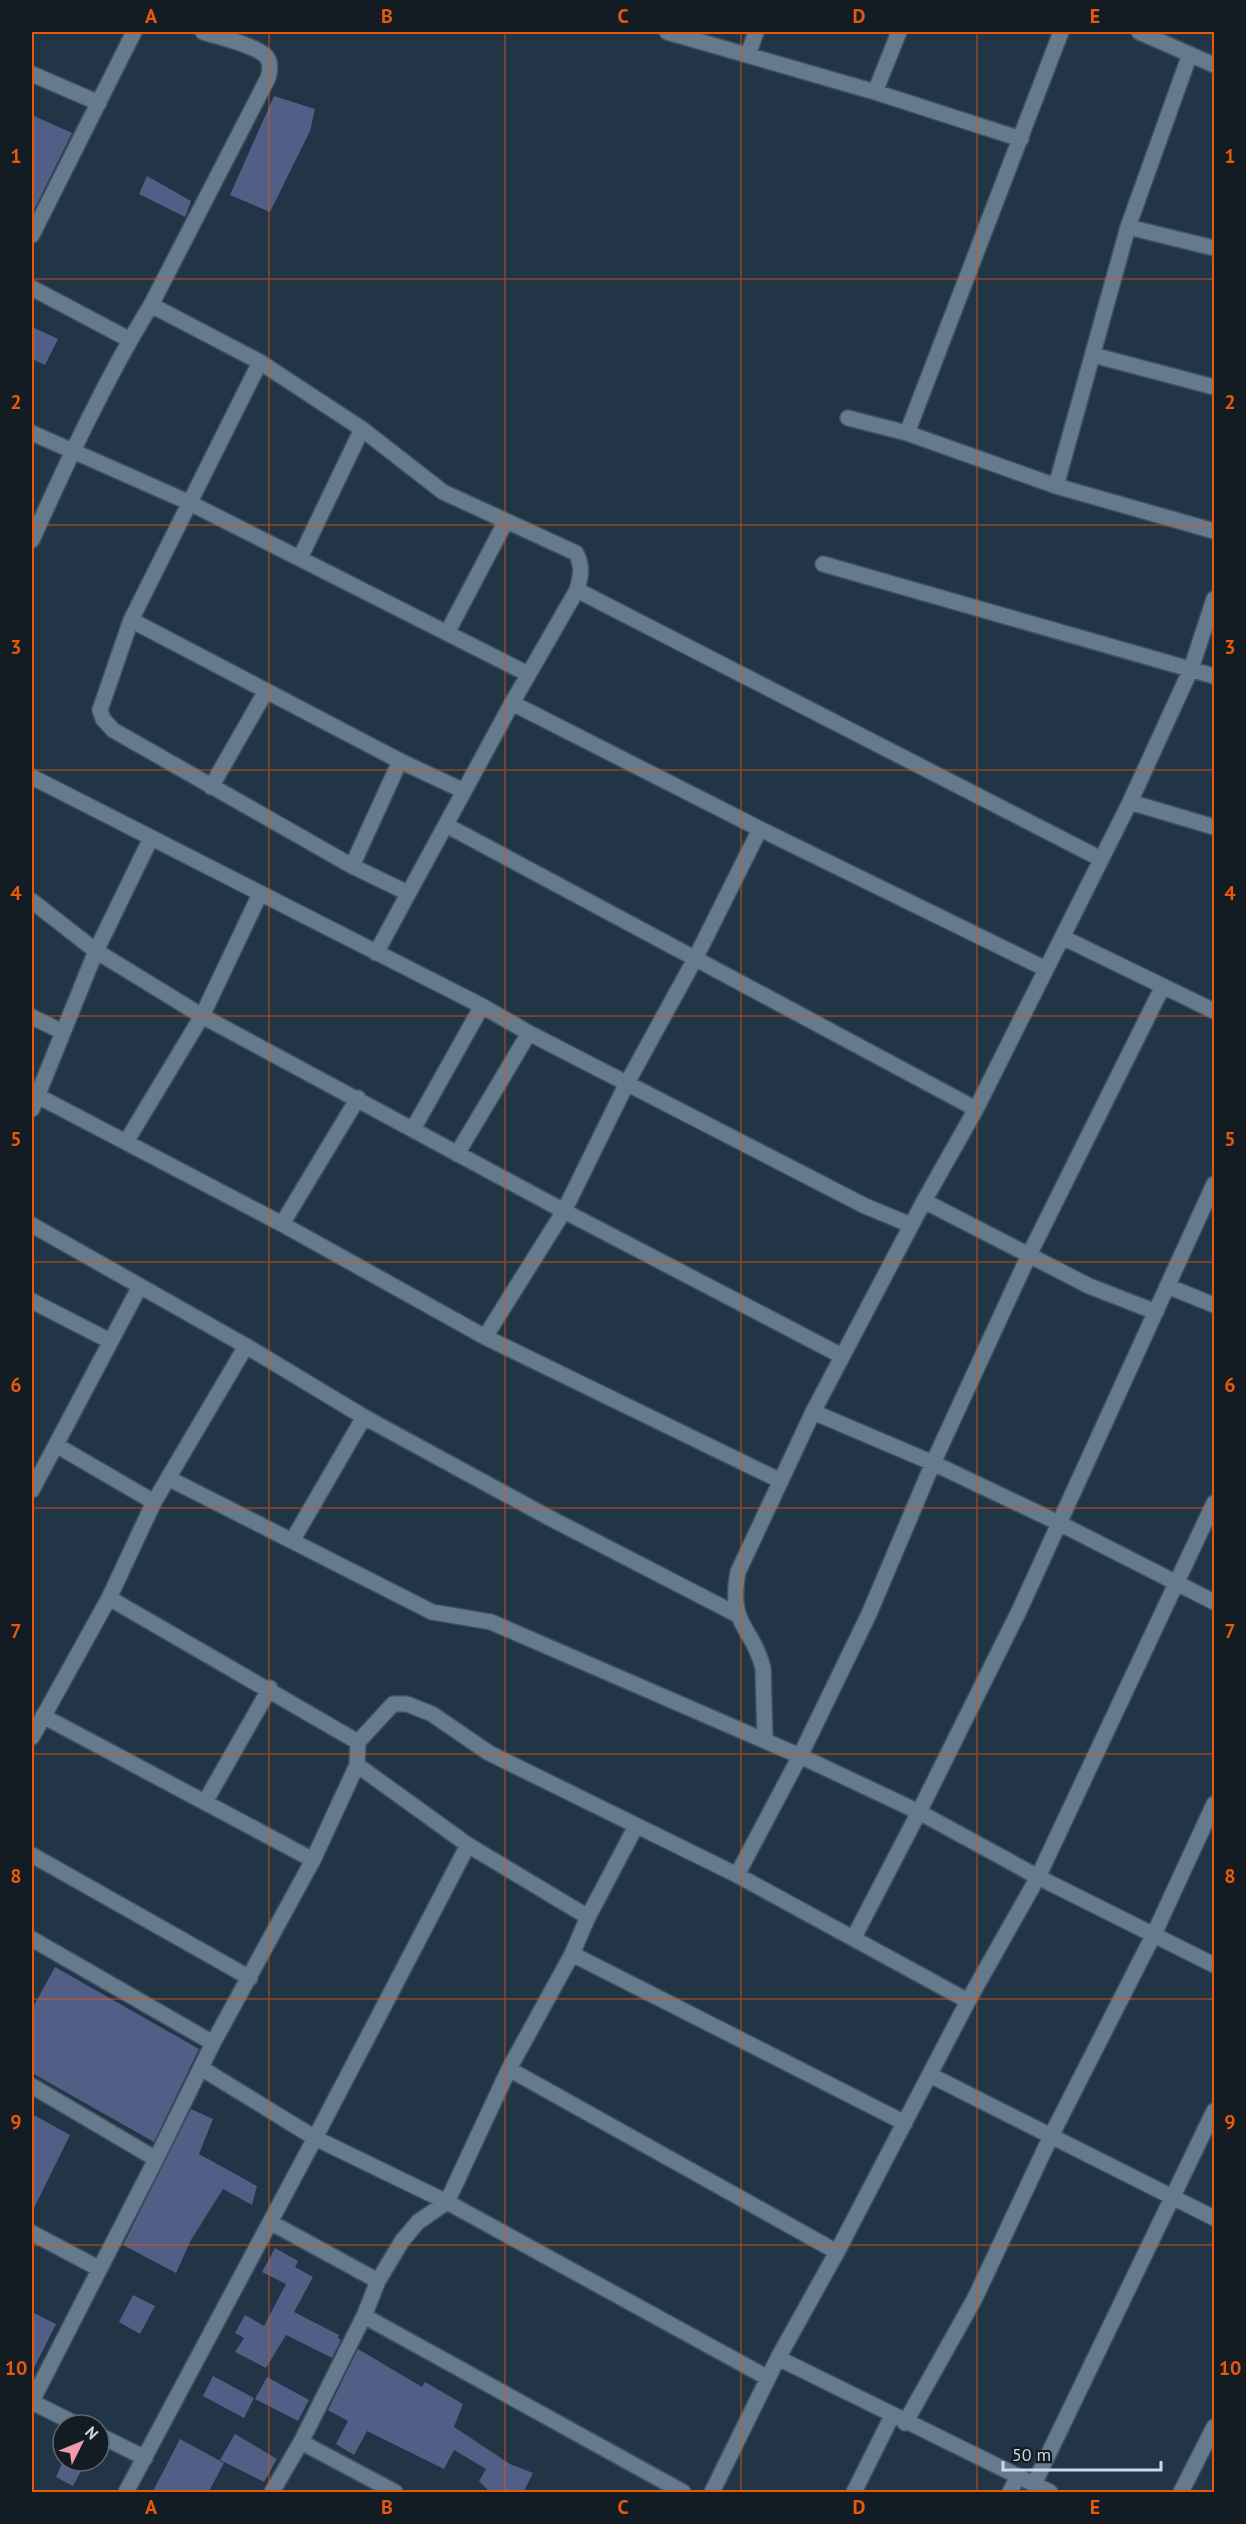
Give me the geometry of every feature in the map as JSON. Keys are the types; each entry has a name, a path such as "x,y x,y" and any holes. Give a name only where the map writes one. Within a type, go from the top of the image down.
{"street":[{"path":"32,235 134,32"},
{"path":"32,540 73,449 130,340 152,305 268,78 270,67 266,56 255,49 203,32"},
{"path":"667,32 1021,139"},
{"path":"748,55 756,32"},
{"path":"875,93 898,32"},
{"path":"907,433 1061,32"},
{"path":"1139,32 1215,64"},
{"path":"1056,486 1128,227 1190,54"},
{"path":"32,74 99,104"},
{"path":"1128,227 1215,248"},
{"path":"32,288 130,340"},
{"path":"152,305 260,362 362,429 443,492 576,552 582,572 577,590 528,674 376,952"},
{"path":"1093,355 1215,387"},
{"path":"260,362 131,620 100,710 103,718 113,730 351,866 408,893"},
{"path":"848,418 907,433 1056,486 1215,531"},
{"path":"300,558 362,429"},
{"path":"32,433 73,449 188,502 528,674"},
{"path":"447,633 506,521"},
{"path":"823,564 1215,676"},
{"path":"577,590 1101,859"},
{"path":"765,1740 763,1668 760,1657 736,1614 734,1593 738,1572 813,1412 911,1225 976,1110 1130,802 1191,669 1215,599"},
{"path":"131,620 400,761 464,791"},
{"path":"211,787 266,691"},
{"path":"512,703 760,829 1046,969"},
{"path":"351,866 400,761"},
{"path":"32,777 482,1006 529,1034 865,1206 911,1225"},
{"path":"1130,802 1215,827"},
{"path":"446,825 976,1110"},
{"path":"485,1337 564,1211 627,1083 695,959 760,829"},
{"path":"151,838 96,951 34,1099 126,1142 282,1224 485,1337 781,1481"},
{"path":"126,1142 202,1016 260,894"},
{"path":"32,901 96,951 202,1016 564,1211 842,1356"},
{"path":"1062,937 1215,1011"},
{"path":"737,1875 800,1756 869,1614 933,1464 1029,1255 1163,986"},
{"path":"413,1129 482,1006"},
{"path":"32,1017 63,1032"},
{"path":"457,1154 529,1034"},
{"path":"282,1224 358,1098"},
{"path":"854,1937 919,1812 1059,1524 1215,1184"},
{"path":"924,1201 1089,1286 1156,1312"},
{"path":"32,1225 139,1288 246,1346 364,1417 546,1516 736,1614"},
{"path":"1167,1286 1215,1305"},
{"path":"32,1490 139,1288"},
{"path":"32,1301 110,1341"},
{"path":"32,1737 109,1598 154,1502 246,1346"},
{"path":"813,1412 933,1464 1215,1602"},
{"path":"292,1541 364,1417"},
{"path":"57,1445 154,1502"},
{"path":"168,1478 432,1612 491,1622 800,1756 919,1812 1038,1877 1215,1965"},
{"path":"712,2493 778,2358 837,2252 968,2001 1038,1877 1215,1503"},
{"path":"109,1598 270,1688 358,1742"},
{"path":"205,1802 270,1688"},
{"path":"55,2413 32,2401 213,2043 313,1860 357,1765 358,1742 393,1704 407,1704 432,1714 489,1753 737,1875 968,2001"},
{"path":"44,1716 313,1860"},
{"path":"357,1765 468,1845 588,1917"},
{"path":"854,2493 975,2298 1051,2136 1154,1934 1215,1804"},
{"path":"273,2493 364,2316 378,2281 402,2241 418,2222 447,2202 509,2069 572,1954 588,1917 636,1826"},
{"path":"126,2493 468,1845"},
{"path":"32,1855 250,1978"},
{"path":"32,1939 213,2043"},
{"path":"572,1954 905,2123"},
{"path":"201,2068 315,2138 447,2202 768,2378"},
{"path":"509,2069 837,2252"},
{"path":"930,2075 1215,2218"},
{"path":"32,2086 156,2159"},
{"path":"1034,2484 1215,2111"},
{"path":"270,2222 378,2281"},
{"path":"32,2233 98,2268"},
{"path":"364,2316 683,2493"},
{"path":"778,2358 1050,2493"},
{"path":"1181,2493 1215,2427"},
{"path":"111,2441 145,2458"},
{"path":"301,2442 395,2493"},
{"path":"1010,2493 1018,2476"}],"building":[{"path":"274,96 315,109 310,131 270,212 230,195"},
{"path":"32,115 72,133 32,214"},
{"path":"147,176 191,201 185,217 139,194"},
{"path":"32,327 58,339 45,365 32,359"},
{"path":"55,1967 199,2049 154,2142 32,2073 32,2009"},
{"path":"191,2109 213,2119 199,2154 257,2186 252,2205 223,2189 191,2240 176,2273 123,2245"},
{"path":"32,2114 70,2135 32,2212"},
{"path":"275,2248 298,2261 295,2267 313,2277 294,2312 339,2335 338,2338 341,2340 332,2358 286,2335 266,2368 235,2352 244,2338 235,2333 245,2315 264,2326 286,2284 262,2272"},
{"path":"133,2295 155,2306 140,2334 119,2322"},
{"path":"32,2312 56,2324 32,2372"},
{"path":"358,2349 422,2387 425,2382 463,2404 454,2427 510,2464 533,2473 523,2493 491,2493 479,2481 486,2469 454,2450 444,2469 367,2431 354,2455 336,2444 348,2421 328,2410"},
{"path":"213,2376 254,2398 244,2418 203,2396"},
{"path":"267,2377 309,2400 298,2421 255,2399"},
{"path":"235,2434 277,2459 264,2482 220,2460"},
{"path":"180,2439 224,2463 208,2493 152,2493"},
{"path":"58,2473 80,2473 73,2486 56,2477"}]}
